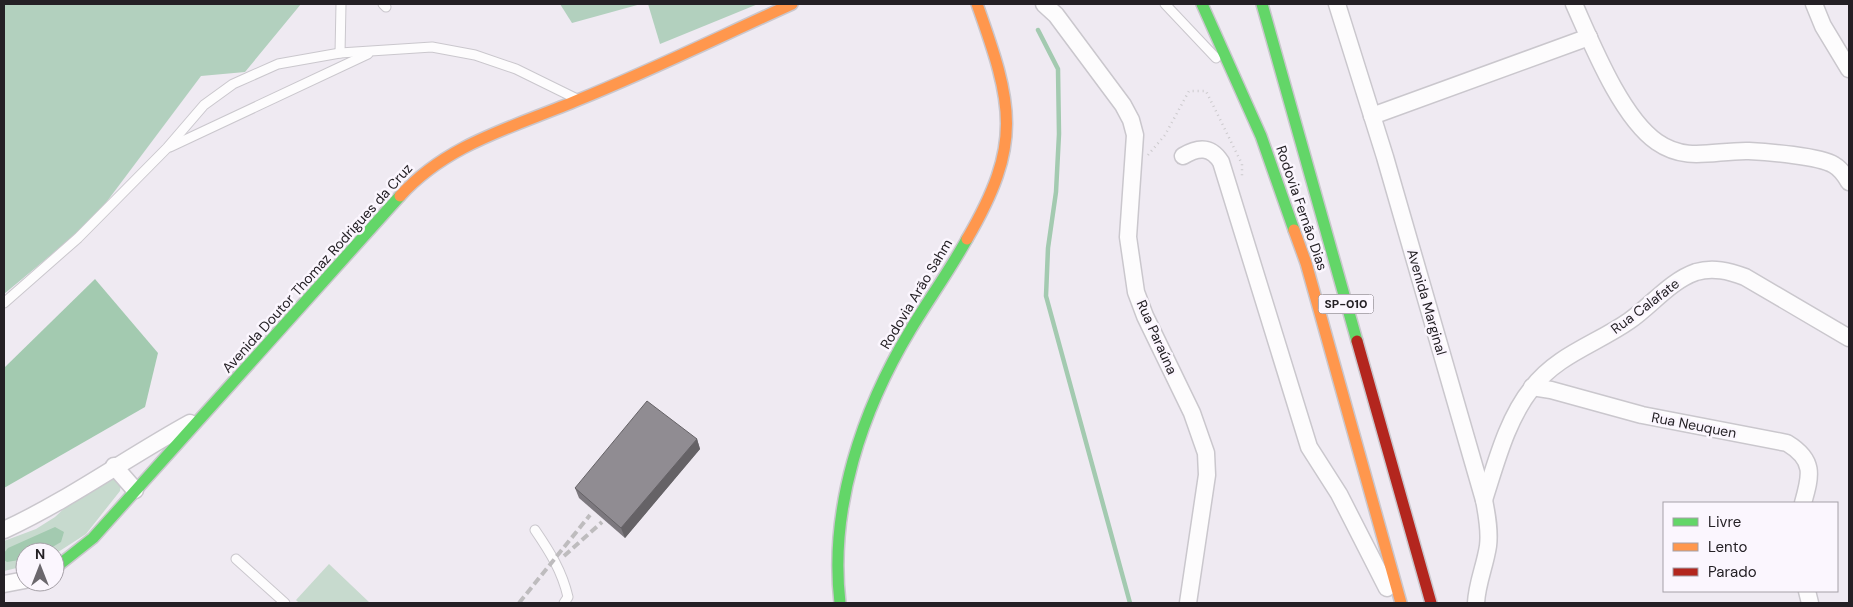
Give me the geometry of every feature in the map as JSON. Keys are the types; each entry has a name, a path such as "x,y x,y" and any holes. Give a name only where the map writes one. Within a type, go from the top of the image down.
{"main road":[{"name":"Avenida Doutor Thomaz Rodrigues da Cruz","path":"65,561 93,538 405,191 451,152 474,141 579,100 792,4"},
{"name":"Rodovia Arão Sahm","path":"840,603 836,557 840,521 859,445 889,368 909,330 977,220 993,187 1005,154 1008,128 1006,102 997,64 976,4"},
{"name":"Rodovia Fernão Dias","path":"1202,4 1261,136 1306,263 1401,603"},
{"name":"Rodovia Fernão Dias","path":"1262,4 1431,603"}],"street":[{"name":"Rua Paraúna","path":"1044,4 1062,22 1123,105 1131,120 1135,135 1128,237 1136,292 1145,316 1192,414 1206,453 1207,475 1188,603"},
{"name":"Avenida Marginal","path":"1337,4 1372,116 1484,500 1488,546 1477,589 1476,603"},
{"path":"1574,4 1617,93 1643,130 1670,150 1686,155 1703,156 1750,151 1825,161 1847,173"},
{"path":"1814,4 1823,26 1849,69"},
{"path":"1372,116 1589,38"},
{"path":"1182,156 1198,149 1205,149 1217,155 1221,162 1309,447 1339,494 1395,603"},
{"name":"Rua Calafate","path":"1484,500 1496,461 1515,416 1532,388 1559,362 1613,332 1684,277 1712,270 1728,271 1745,277 1849,338"},
{"name":"Rua Neuquen","path":"1532,388 1552,390 1684,424 1787,443 1799,450 1807,461 1810,472 1803,502"},
{"path":"4,530 46,508 114,466 205,414"},
{"path":"114,466 135,490"}],"lane":[{"path":"340,53 341,4"},
{"path":"1165,4 1234,78"},
{"path":"4,303 78,238 167,148 204,105 233,84 278,64 340,53 432,47 475,55 516,69 579,100"},
{"path":"167,148 375,51"},
{"path":"534,530 558,566 568,597 564,603"},
{"path":"236,559 285,603"}],"shaded area":[{"path":"4,4 301,4 245,72 201,76 93,220 4,294"},
{"path":"560,4 641,4 572,23"},
{"path":"648,4 758,4 660,44"},
{"path":"95,279 158,353 145,407 4,488 4,368"},
{"path":"116,479 121,484 120,491 86,534 65,548 65,542 15,542 15,568 4,571 4,541 36,529 55,517 69,504 107,480"},
{"path":"55,527 64,532 61,542 21,542"},
{"path":"15,545 15,561 7,562 4,560 4,553 8,548"},
{"path":"329,564 370,603 299,603 296,600"}],"building":[{"path":"647,401 697,439 621,528 575,488"}],"waterway":[{"path":"1038,30 1058,69 1059,134 1056,192 1048,248 1046,296 1130,603"}],"railway":[{"path":"519,603 590,515"},
{"path":"564,556 602,522"}],"traffic: fast":[{"path":"1202,4 1261,136 1294,230"},
{"path":"1262,4 1357,341"},
{"path":"65,560 93,538 400,196"},
{"path":"840,603 838,567 840,532 845,496 864,426 893,360 967,239"}],"traffic: slow":[{"path":"400,196 439,162 483,138 632,77 792,4"},
{"path":"967,239 985,205 997,176 1004,149 1006,123 1004,97 998,70 977,4"},
{"path":"1294,230 1306,263 1401,603"}],"traffic: jam":[{"path":"1357,341 1431,603"}]}
